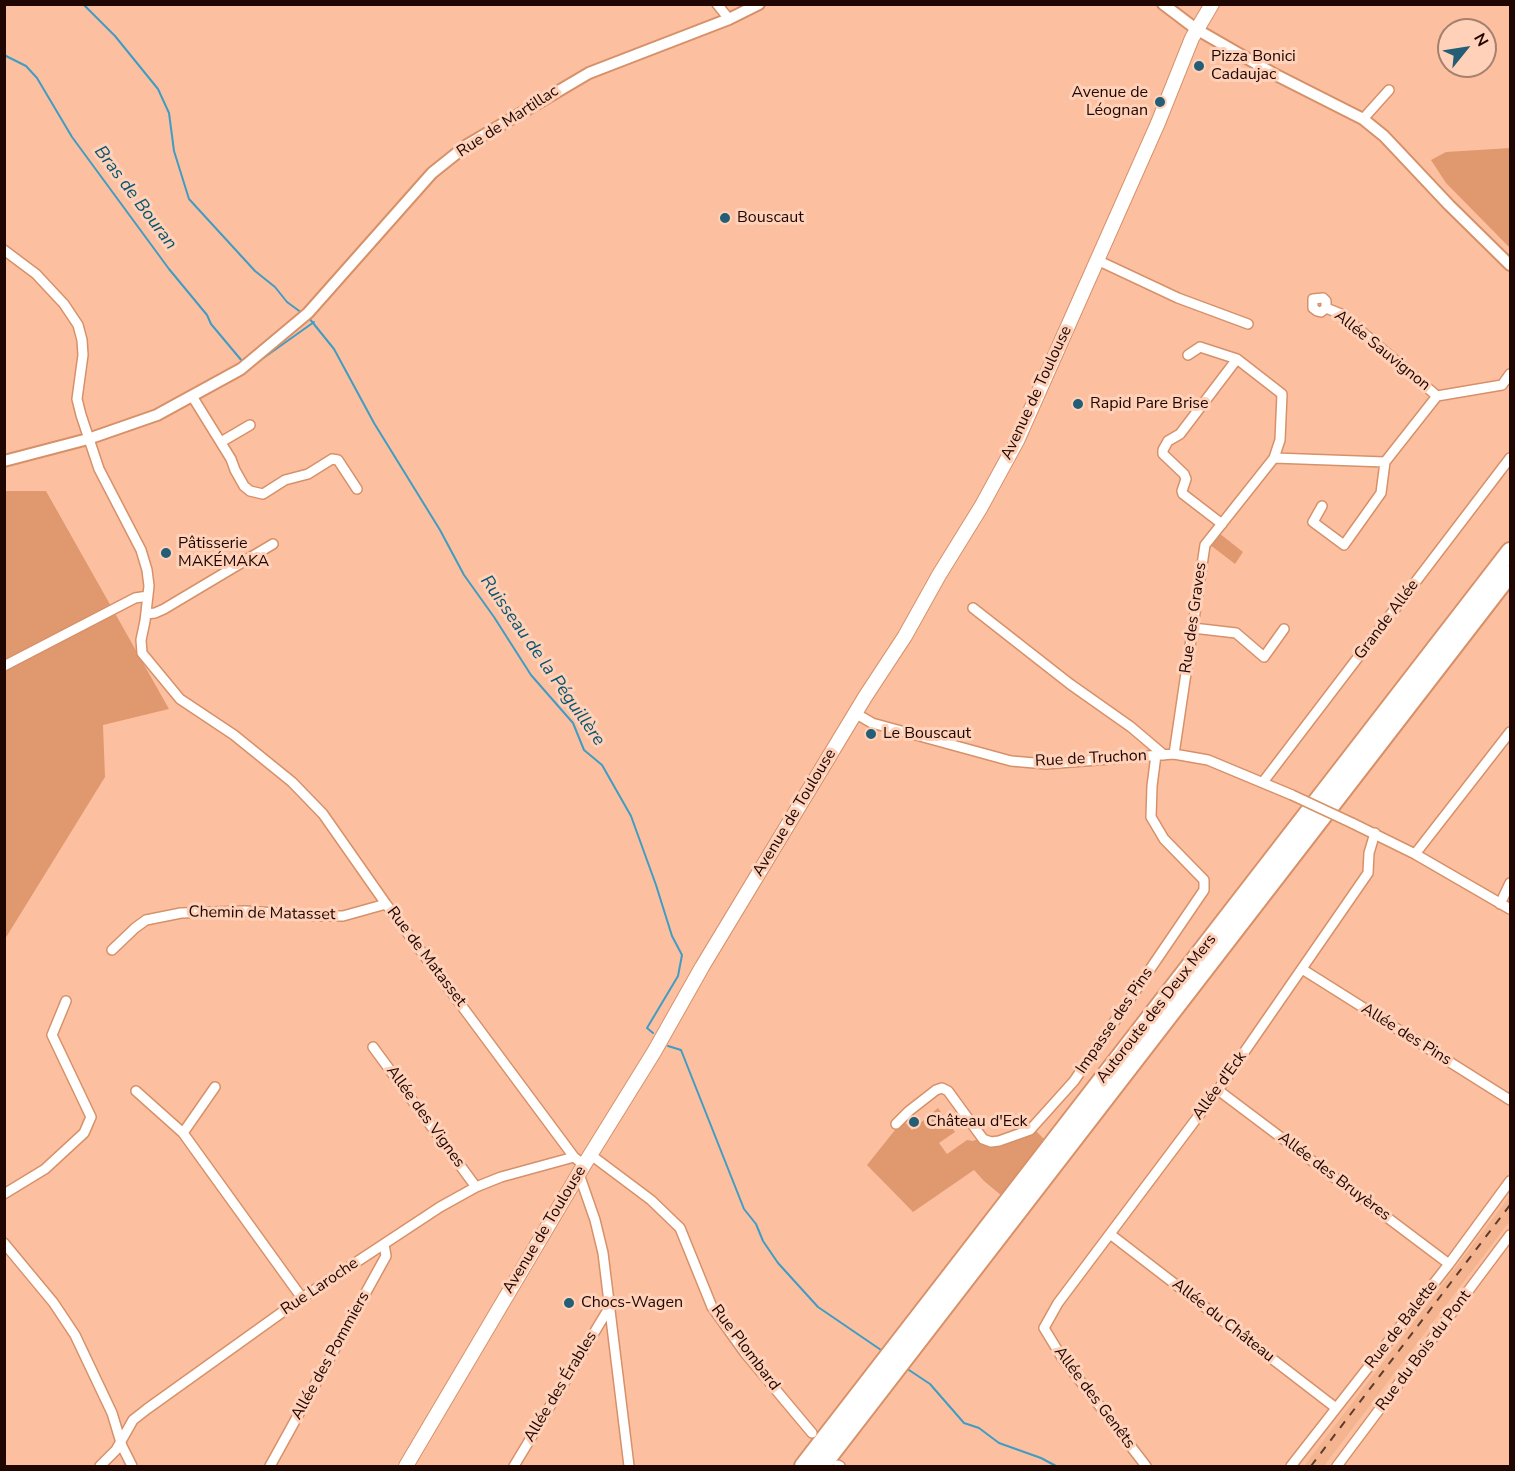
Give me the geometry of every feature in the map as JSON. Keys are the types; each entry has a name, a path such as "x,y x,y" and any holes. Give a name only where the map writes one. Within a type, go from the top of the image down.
{"highway":[{"name":"Autoroute des Deux Mers","path":"803,1467 1510,551"},
{"name":"Autoroute des Deux Mers","path":"833,1466 1510,574"}],"main road":[{"path":"1196,29 1212,4"},
{"name":"Avenue de Toulouse","path":"406,1467 582,1163 654,1052 702,967 855,713 905,636 939,574 981,507 1017,441 1166,103 1196,29"}],"street":[{"path":"717,4 729,19"},
{"name":"Rue de Martillac","path":"4,461 88,439 157,415 241,369 309,313 432,173 467,146 589,72 729,19 759,4"},
{"path":"1163,4 1196,29 1276,75 1363,119 1384,136 1510,265"},
{"path":"1363,119 1389,90"},
{"name":"Rue de Matasset","path":"4,250 36,274 78,325 83,355 77,399 88,439 99,470 141,550 147,570 148,596 141,640 142,653 180,699 234,735 292,782 323,814 386,904 582,1163"},
{"path":"1097,260 1178,298 1248,324"},
{"name":"Allée Sauvignon","path":"1326,308 1341,314 1437,396"},
{"path":"1188,355 1200,347 1237,359 1282,394 1280,440 1274,458 1385,462"},
{"path":"1222,524 1183,494 1186,479 1184,474 1163,454 1163,450 1168,441 1180,434 1237,359"},
{"path":"1322,506 1313,522 1344,545 1381,493 1385,462 1437,396 1502,385 1510,374"},
{"path":"192,396 221,442 244,486 256,494 263,494 285,480 308,474 332,459 338,460 357,489"},
{"path":"221,442 250,425"},
{"name":"Rue des Graves","path":"1165,755 1193,628 1205,545 1274,458"},
{"name":"Grande Allée","path":"1263,782 1510,458"},
{"path":"146,614 164,609 273,544"},
{"path":"4,666 135,598 148,596"},
{"path":"973,608 1165,755"},
{"path":"1193,628 1236,633 1264,657 1284,629"},
{"name":"Rue de Truchon","path":"855,713 872,723 1011,761 1046,765 1165,755 1208,760 1376,833"},
{"path":"1415,854 1510,732"},
{"name":"Impasse des Pins","path":"896,1124 909,1111 942,1088 948,1091 983,1138 991,1142 999,1141 1030,1130 1074,1081 1204,890 1204,880 1164,839 1151,817 1152,786 1165,755"},
{"path":"1376,833 1510,909"},
{"name":"Allée d'Eck","path":"1044,1328 1058,1303 1218,1090 1368,873 1369,853 1376,833"},
{"path":"1500,904 1510,883"},
{"name":"Chemin de Matasset","path":"112,950 146,920 181,913 245,912 343,916 386,904"},
{"name":"Allée des Pins","path":"1302,969 1510,1100"},
{"path":"4,1194 45,1168 68,1148 84,1133 91,1117 52,1035 66,1001"},
{"name":"Allée des Vignes","path":"373,1047 476,1187"},
{"path":"183,1133 215,1088"},
{"name":"Allée des Bruyères","path":"1218,1090 1449,1264"},
{"path":"136,1091 183,1133 302,1298"},
{"path":"582,1163 603,1253 629,1467"},
{"name":"Rue Laroche","path":"100,1467 116,1450 133,1420 147,1409 302,1298 440,1207 476,1187 501,1178 582,1163"},
{"name":"Rue Plombard","path":"582,1163 651,1200 680,1228 712,1307 745,1353 812,1433"},
{"name":"Rue de Balette","path":"1291,1467 1510,1182"},
{"name":"Allée du Château","path":"1110,1234 1336,1408"},
{"name":"Rue du Bois du Pont","path":"1337,1467 1510,1235"},
{"path":"4,1243 53,1302 75,1335 112,1413 132,1467"},
{"name":"Allée des Pommiers","path":"270,1466 386,1256 384,1244"},
{"name":"Allée des Érables","path":"514,1467 609,1308"},
{"name":"Allée des Genêts","path":"1044,1328 1061,1356 1146,1467"}],"shaded area":[{"path":"1510,148 1510,248 1446,183 1431,160 1446,152"},
{"path":"5,491 46,491 169,709 103,725 105,777 5,939"},
{"path":"1219,533 1243,552 1235,564 1209,544"},
{"path":"938,1108 955,1132 939,1143 947,1154 967,1140 973,1141 980,1138 991,1146 1005,1143 1035,1130 1045,1140 1002,1196 974,1170 913,1212 867,1165 903,1120 912,1130"},
{"path":"1510,1196 1510,1221 1324,1466 1304,1466"}],"waterway":[{"name":"Ruisseau de la Péguillère","path":"83,4 115,36 158,89 169,113 174,151 189,199 255,271 302,313"},
{"name":"Bras de Bouran","path":"4,55 26,66 37,78 72,137 169,269 242,361"},
{"name":"Ruisseau de la Péguillère","path":"309,318 334,349 374,423 440,530 464,575 531,675 573,723 584,750 602,765 631,816 672,936 682,955 678,976 647,1028 653,1033"},
{"name":"Bras de Bouran","path":"255,364 314,322"},
{"name":"Ruisseau de la Péguillère","path":"668,1046 681,1050 744,1209 756,1224 763,1241 778,1263 818,1307 881,1350"},
{"name":"Ruisseau de la Péguillère","path":"906,1368 930,1384 964,1423 979,1428 999,1443 1041,1458 1056,1466"}],"railway":[{"path":"1311,1466 1510,1205"}],"place":[{"name":"Pizza Bonici Cadaujac","path":"1199,66"},
{"name":"Avenue de Léognan","path":"1160,102"},
{"name":"Bouscaut","path":"725,218"},
{"name":"Rapid Pare Brise","path":"1078,404"},
{"name":"Pâtisserie MAKÉMAKA","path":"166,553"},
{"name":"Le Bouscaut","path":"871,734"},
{"name":"Château d'Eck","path":"914,1122"},
{"name":"Chocs-Wagen","path":"569,1303"}]}
